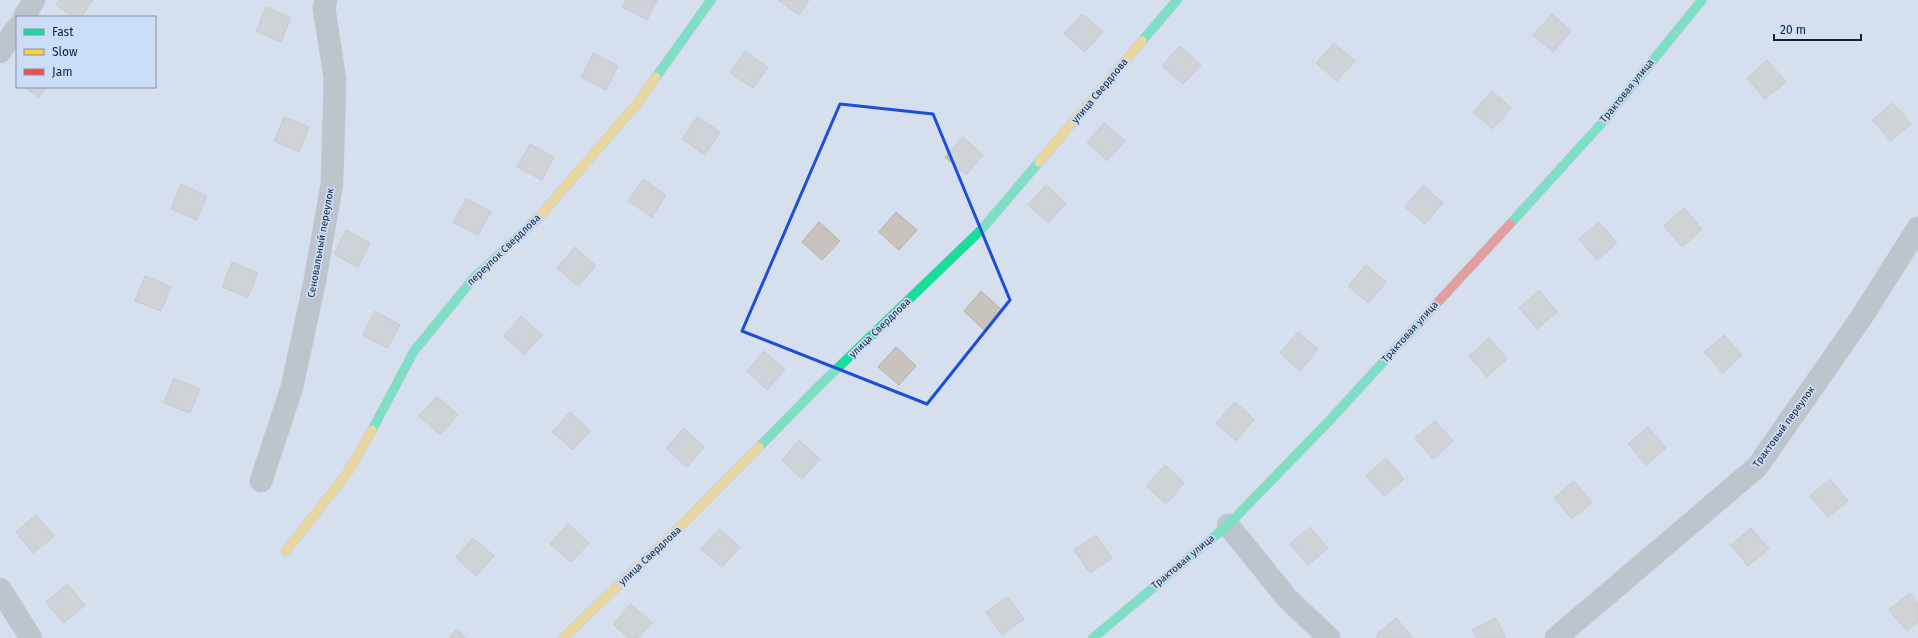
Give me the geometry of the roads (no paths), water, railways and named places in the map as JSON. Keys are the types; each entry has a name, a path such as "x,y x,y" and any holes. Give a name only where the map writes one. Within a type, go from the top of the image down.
{"street":[{"path":"25,16 34,0"},
{"name":"Сеновальный переулок","path":"261,481 292,387 314,285 332,184 335,79 324,8 326,0"},
{"name":"переулок Свердлова","path":"286,551 348,472 378,420 414,351 473,279 544,212 635,106 711,0"},
{"name":"улица Свердлова","path":"563,638 679,528 820,386 982,230 1177,0"},
{"name":"Трактовая улица","path":"1093,638 1228,524 1330,420 1596,130 1702,0"},
{"path":"0,52 16,29"},
{"name":"Трактовый переулок","path":"1556,638 1757,467 1861,318 1918,228"},
{"path":"1228,524 1287,598 1329,638"},
{"path":"0,589 31,638"}]}
